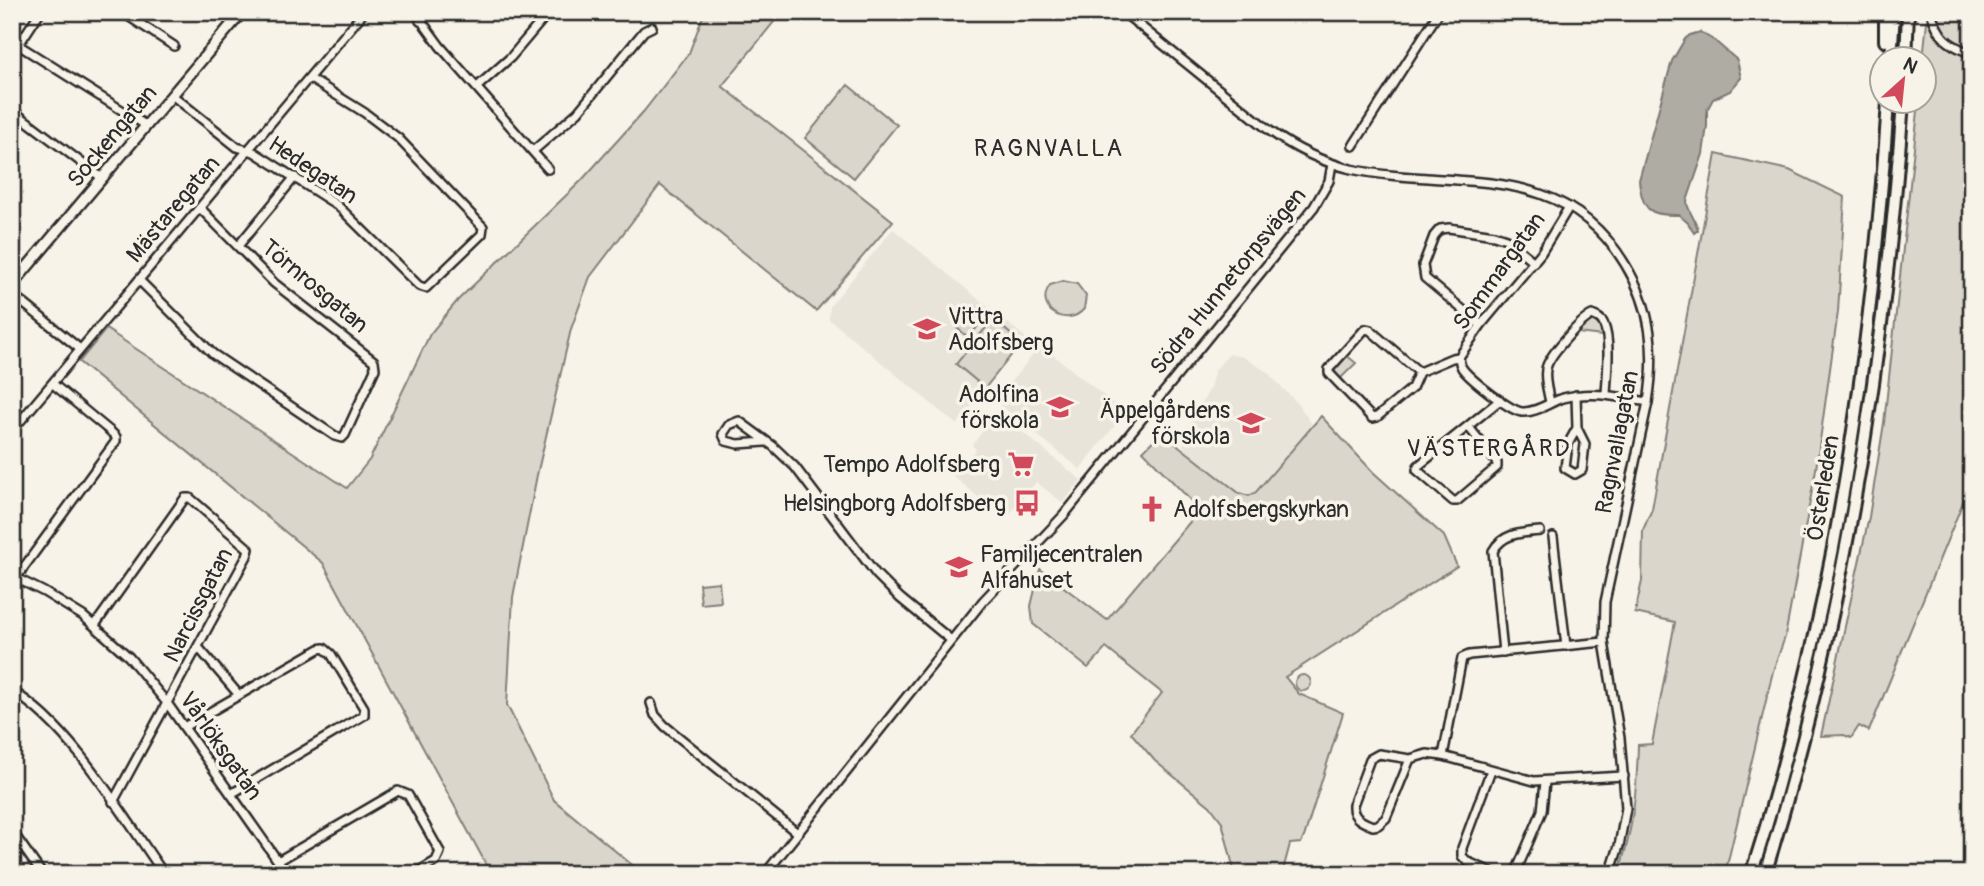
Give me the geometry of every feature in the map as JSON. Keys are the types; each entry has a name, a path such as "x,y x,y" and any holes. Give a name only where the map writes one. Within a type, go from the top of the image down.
{"main road":[{"path":"1885,12 1887,46"},
{"path":"1890,46 1894,12"},
{"path":"1907,46 1911,12"},
{"name":"Österleden","path":"1751,874 1790,739 1836,540 1867,338 1887,116"},
{"name":"Österleden","path":"1765,874 1793,781 1845,562 1869,421 1886,291 1902,116"}],"street":[{"path":"12,54 15,43 40,12"},
{"path":"122,12 174,46"},
{"name":"Sockengatan","path":"12,285 242,12"},
{"name":"Mästaregatan","path":"12,432 364,12"},
{"path":"415,12 420,22 548,169"},
{"path":"420,22 430,12"},
{"path":"477,87 511,57 549,12"},
{"name":"Ragnvallagatan","path":"1123,12 1270,131 1332,164 1372,172 1514,185 1550,197 1569,207 1594,226 1617,251 1638,288 1648,316 1653,355 1648,402 1607,588 1604,642 1624,776 1624,821 1610,874"},
{"path":"1353,146 1439,12"},
{"path":"1931,12 1937,31 1954,46 1972,54"},
{"path":"533,151 578,112 644,31 652,27"},
{"path":"15,43 147,126"},
{"name":"Hedegatan","path":"172,95 237,147 249,150 337,205 424,288 428,286 482,234 483,226 398,138 365,113 309,78"},
{"path":"12,110 102,178"},
{"name":"Södra Hunnetorpsvägen","path":"765,874 951,640 1001,581 1064,515 1314,207 1325,188 1332,164"},
{"path":"238,246 295,177"},
{"name":"Sommargatan","path":"1569,207 1534,262 1481,325 1460,358 1463,369 1500,400 1522,412 1576,395 1606,394 1648,402"},
{"name":"Törnrosgatan","path":"139,280 213,354 338,437 344,437 376,364 372,358 274,282 200,208"},
{"path":"1481,325 1425,278 1423,265 1434,236 1440,229 1449,228 1494,235 1506,239 1534,262"},
{"path":"12,293 80,349"},
{"path":"1550,402 1546,380 1549,361 1580,324 1592,315 1604,324 1608,363 1606,394"},
{"name":"Sommargatan","path":"1419,372 1366,329 1337,360 1329,373 1372,418 1377,417 1412,388 1419,372 1452,358 1460,358"},
{"path":"14,577 116,441 111,432 53,384"},
{"path":"1576,395 1577,428 1585,446 1581,471 1575,474 1566,468 1568,444 1577,428"},
{"path":"1468,426 1497,463 1497,467 1457,501 1453,501 1417,470 1418,466 1500,400"},
{"path":"765,442 732,444 724,440 723,434 729,425 739,421 779,451 802,474 876,574 900,598 951,640"},
{"name":"Narcissgatan","path":"95,625 181,500 188,498 249,550 113,802"},
{"path":"1503,652 1493,551 1504,538 1514,533 1540,531"},
{"path":"1553,537 1566,646"},
{"name":"Vårlöksgatan","path":"14,577 68,606 95,625 130,657 167,703 287,874"},
{"path":"1443,756 1462,658 1604,642"},
{"path":"198,647 239,695"},
{"path":"184,727 318,649 324,648 331,654 365,713 232,794"},
{"path":"12,691 55,726 164,874"},
{"path":"651,703 655,715 665,726 796,832"},
{"path":"1410,758 1381,823 1373,826 1356,817 1352,811 1353,805 1370,758 1379,754 1410,758 1427,754 1443,756 1545,782 1624,776"},
{"path":"1491,770 1462,848 1462,856 1468,862 1496,874"},
{"path":"1515,874 1519,870 1542,811 1545,782"},
{"path":"278,861 398,791 408,795 440,852 436,861 414,874"},
{"path":"12,831 42,874"}],"shaded area":[{"path":"699,12 782,12 722,86 893,221 816,311 660,185 590,277 571,329 537,475 513,597 507,705 554,800 643,874 481,874 487,866 323,563 79,362 106,329 347,488 370,459 430,334 458,300 581,181 644,111 689,53 703,16"},
{"path":"1928,12 1972,12 1972,480 1869,731 1859,726 1851,738 1844,735 1821,736 1869,517 1884,423 1917,116 1938,116 1938,46 1924,46"},
{"path":"1700,32 1737,60 1741,78 1730,91 1713,99 1707,110 1703,154 1687,201 1698,230 1694,233 1679,215 1661,214 1649,209 1642,198 1639,180 1672,61 1685,39"},
{"path":"848,85 897,125 854,178 805,138"},
{"path":"1716,154 1789,170 1845,197 1838,312 1816,469 1785,637 1773,671 1725,874 1618,874 1633,810 1638,745 1652,744 1675,622 1635,613 1642,581 1643,530 1652,509"},
{"name":"Vittra Adolfsberg","path":"893,229 1026,338 957,425 829,319 830,306"},
{"path":"1063,281 1077,284 1086,296 1084,309 1077,315 1061,317 1054,314 1046,302 1050,285"},
{"path":"974,306 986,315 969,338 957,328"},
{"path":"993,319 1021,343 985,388 956,364"},
{"path":"1593,320 1600,324 1603,336 1577,333 1585,322"},
{"name":"Adolfina förskola","path":"1041,345 1125,413 1080,469 995,401"},
{"name":"Äppelgårdens förskola","path":"1229,354 1243,357 1266,371 1299,405 1313,426 1256,492 1249,496 1240,493 1185,450 1183,444 1183,437 1209,390 1215,370"},
{"path":"1346,355 1356,363 1340,379 1334,370"},
{"path":"998,412 1081,480 1063,503 1036,482 1005,519 953,476 976,449 972,445"},
{"path":"1321,416 1373,472 1444,536 1457,566 1285,677 1299,694 1343,713 1304,837 1301,843 1290,844 1282,874 1235,874 1222,822 1210,806 1155,761 1131,733 1162,693 1106,648 1088,668 1033,624 1031,606 1040,569 1107,620 1200,510 1143,451 1161,432 1239,493 1249,496 1256,492"},
{"path":"719,582 721,602 701,604 699,584"},
{"path":"1303,675 1309,677 1309,689 1303,691 1297,689 1295,683 1297,677"}],"place":[{"name":"Vittra Adolfsberg","path":"927,329"},
{"name":"Adolfina förskola","path":"1060,407"},
{"name":"Äppelgårdens förskola","path":"1251,423"},
{"name":"Tempo Adolfsberg","path":"1021,464"},
{"name":"Helsingborg Adolfsberg","path":"1027,503"},
{"name":"Adolfsbergskyrkan","path":"1152,509"},
{"name":"Familjecentralen Alfahuset","path":"959,567"}],"district":[{"name":"RAGNVALLA","path":"1049,148"},
{"name":"VÄSTERGÅRD","path":"1489,448"}]}
